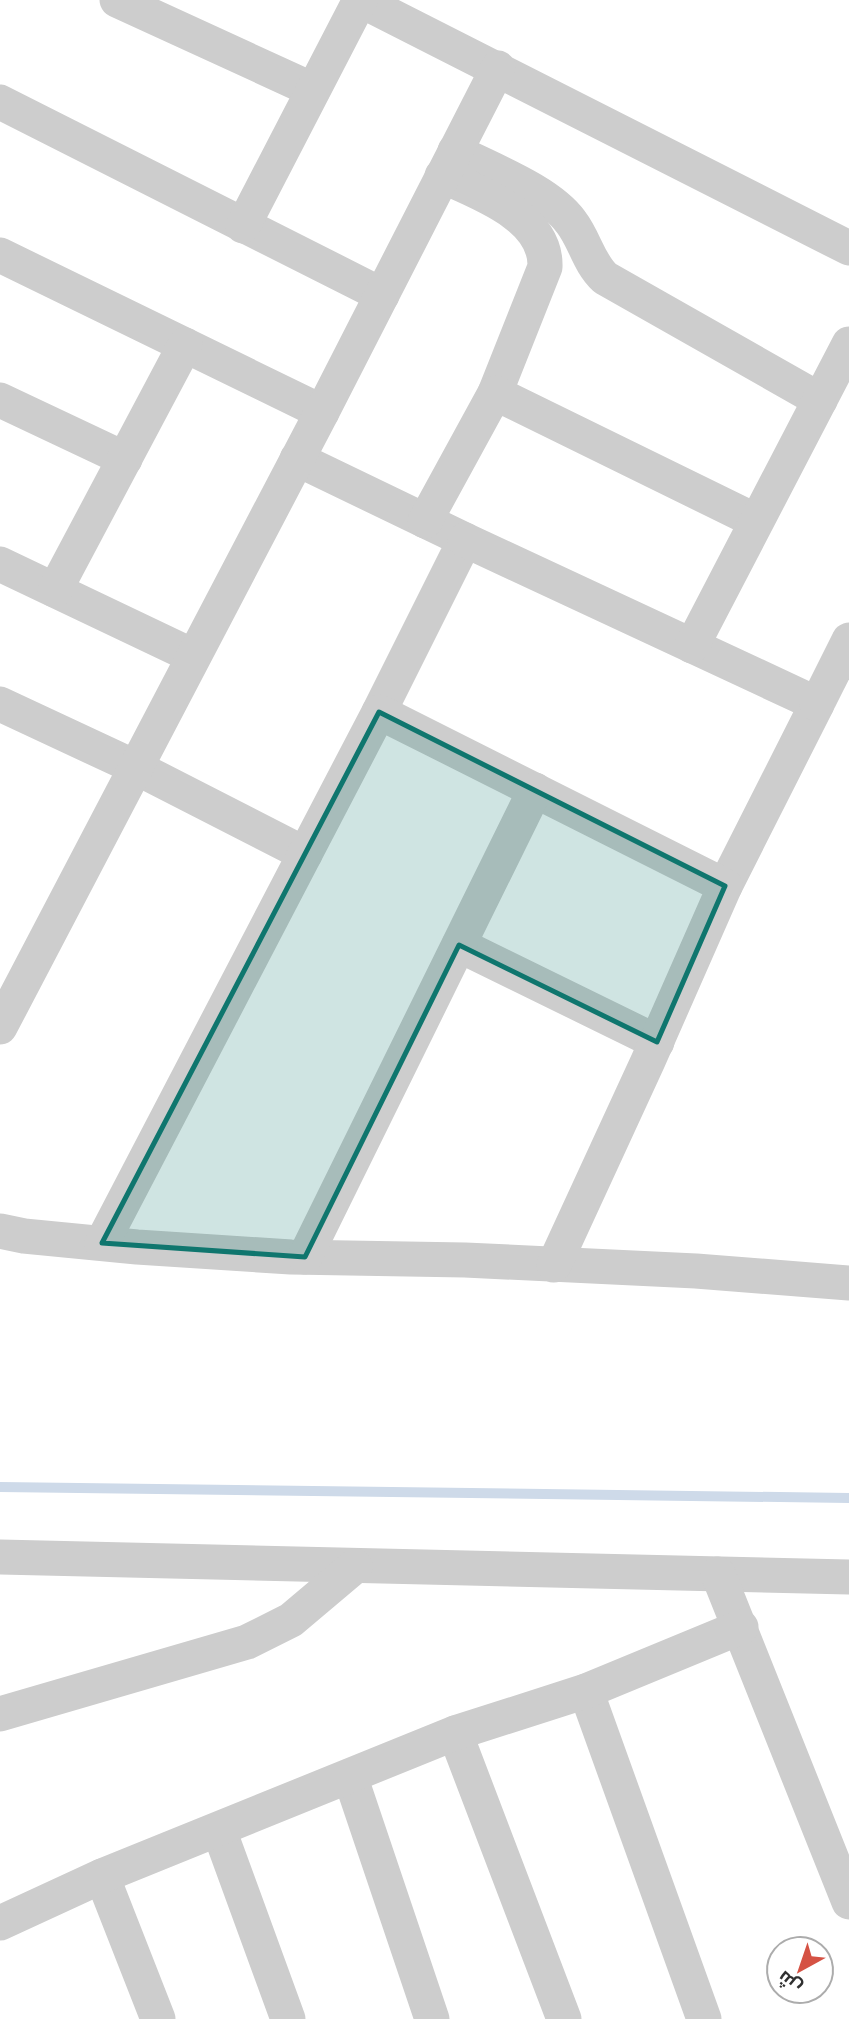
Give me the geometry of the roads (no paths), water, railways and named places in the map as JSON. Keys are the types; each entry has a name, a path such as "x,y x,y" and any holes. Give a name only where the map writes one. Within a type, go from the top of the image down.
{"street":[{"path":"117,0 313,90"},
{"path":"243,226 360,0 849,248"},
{"path":"2,1017 298,459 498,68"},
{"path":"0,102 382,295"},
{"path":"425,521 495,393 545,267 542,244 537,237 513,213 480,193 449,164"},
{"path":"449,164 542,196 572,222 593,265 604,278 820,400"},
{"path":"0,255 322,412"},
{"path":"692,646 849,344"},
{"path":"55,590 185,345"},
{"path":"495,393 756,520"},
{"path":"0,400 125,459"},
{"path":"298,459 817,704"},
{"path":"102,1243 379,712 465,540"},
{"path":"0,564 193,656"},
{"path":"554,1265 657,1042 725,886 849,640"},
{"path":"3,711 135,767 305,854"},
{"path":"379,712 725,886"},
{"path":"305,1257 535,790"},
{"path":"458,945 657,1042"},
{"path":"0,1231 24,1236 102,1243 305,1257 465,1260 696,1270 849,1283"},
{"path":"0,1557 849,1577"},
{"path":"0,1714 247,1642 291,1619 355,1566"},
{"path":"718,1574 849,1902"},
{"path":"0,1923 102,1876 456,1733 586,1691 741,1627"},
{"path":"586,1691 704,2019"},
{"path":"456,1733 564,2019"},
{"path":"350,1776 432,2019"},
{"path":"219,1830 288,2019"},
{"path":"102,1876 158,2019"}],"waterway":[{"path":"0,1487 849,1498"}]}
